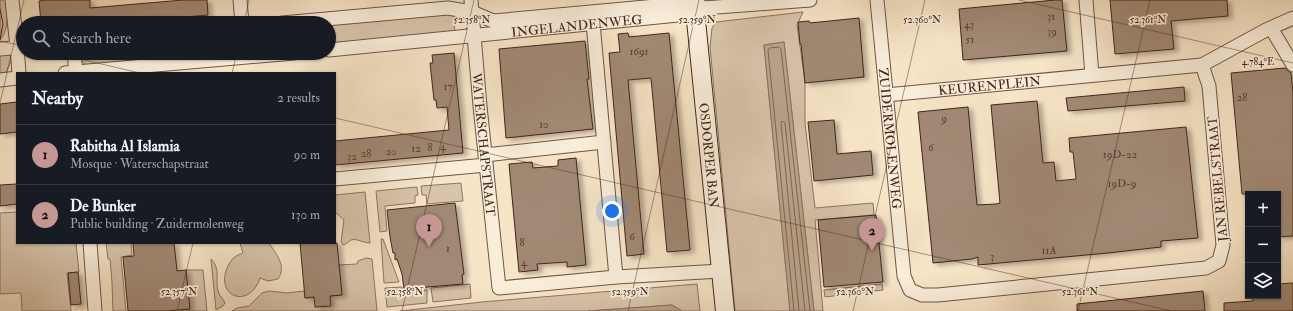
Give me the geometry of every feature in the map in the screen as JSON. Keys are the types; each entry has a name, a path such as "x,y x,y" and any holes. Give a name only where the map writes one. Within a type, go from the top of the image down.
{"street":[{"path":"12,0 16,24"},
{"path":"240,0 241,16"},
{"name":"INGELANDENWEG","path":"336,18 471,6 493,21 697,6 810,0"},
{"name":"ZUIDERMOLENWEG","path":"877,0 904,276"},
{"path":"1086,0 1092,75"},
{"name":"WATERSCHAPSTRAAT","path":"471,6 499,288 616,278"},
{"name":"INGELANDENWEG","path":"336,49 593,23 697,6"},
{"name":"OSDORPER BAN","path":"697,6 725,311"},
{"path":"1202,65 1271,28 1293,18"},
{"path":"593,23 616,278 721,271"},
{"path":"1271,28 1293,64"},
{"path":"0,49 16,47"},
{"path":"19,72 20,60"},
{"path":"75,60 76,72 195,60"},
{"name":"KEURENPLEIN","path":"886,95 1202,65"},
{"name":"JAN REBELSTRAAT","path":"904,276 910,290 922,295 938,295 1206,268 1219,261 1223,245 1209,86 1202,65"},
{"path":"0,80 16,78"},
{"path":"336,179 486,160 604,142"},
{"path":"90,244 95,311"}],"shaded area":[{"path":"0,0 6,0 7,26 0,40"},
{"path":"453,12 455,32 336,44 336,22"},
{"path":"803,12 797,25 805,82 805,123 815,208 873,203 874,215 815,220 823,311 814,311 784,42 764,45 790,311 735,311 710,47 712,28 716,22"},
{"path":"0,53 10,53 11,61 6,72 0,75"},
{"path":"82,60 152,60 87,66"},
{"path":"461,183 463,201 427,204 426,195 422,195 421,186"},
{"path":"417,187 418,195 415,196 415,203 385,206 387,231 380,232 376,191"},
{"path":"365,192 370,243 351,240 343,245 341,242 344,220 336,213 336,195"},
{"path":"16,212 16,244 76,244 79,272 67,273 71,311 22,311 21,293 0,294 0,213"},
{"path":"381,239 383,239 399,282 384,283"},
{"path":"106,244 131,244 132,255 121,257 126,311 113,311 110,259 108,259"},
{"path":"240,244 270,244 280,260 281,269 278,279 268,281 260,278 255,288 248,294 241,297 228,291 225,284 225,275 232,259 243,253"},
{"path":"366,258 372,259 377,311 232,311 237,308 249,306 262,293 269,291 287,293 304,291 305,298 341,295 339,265 357,264 358,261"},
{"path":"211,259 217,270 217,287 225,303 216,310"},
{"path":"186,270 203,270 207,311 168,311 189,309"},
{"path":"470,284 471,298 433,302 431,288"},
{"path":"697,284 700,311 682,311 672,305 588,311 400,311 482,302"},
{"path":"882,284 883,290 825,297 824,290"},
{"path":"402,287 402,292 427,290 427,303 387,307 385,288"}],"water":[{"path":"784,42 814,311 790,311 764,45"},
{"path":"672,305 682,311 588,311"}],"building":[{"path":"90,0 90,8 183,0 207,0 208,15 40,16 39,1"},
{"path":"1062,0 1067,51 963,60 959,9"},
{"path":"1110,0 1227,0 1228,16 1171,21 1174,49 1115,54"},
{"path":"859,18 864,77 805,83 798,22 809,21 810,23"},
{"path":"628,33 629,37 669,33 690,250 667,252 651,78 628,80 644,254 627,256 609,53 620,52 618,34"},
{"path":"585,41 589,79 587,79 593,129 506,138 499,49"},
{"path":"454,53 463,153 336,165 336,141 449,130 447,107 437,108 436,100 434,100 430,63 433,63 432,55"},
{"path":"1285,68 1291,73 1293,93 1293,236 1281,237 1281,191 1245,191 1245,194 1242,194 1231,73"},
{"path":"1184,87 1185,101 1068,111 1066,98"},
{"path":"1037,101 1043,163 1054,162 1056,181 1076,179 1073,152 1070,152 1069,138 1186,127 1198,238 1161,241 1161,247 1108,253 978,265 978,257 933,263 918,112 968,107 977,205 996,204 1000,203 991,105"},
{"path":"16,102 16,132 0,134 0,104"},
{"path":"834,120 837,154 871,151 873,175 814,181 808,122"},
{"path":"576,158 586,265 567,267 567,262 537,264 538,270 519,272 509,164 532,162 533,168 558,166 558,160"},
{"path":"16,184 16,204 0,206 0,185"},
{"path":"455,203 464,274 462,275 463,284 404,289 402,274 397,259 395,260 395,253 393,253 387,210"},
{"path":"876,215 883,282 824,287 818,220"},
{"path":"337,243 342,295 330,296 331,306 315,307 314,297 305,298 300,244"},
{"path":"133,244 174,244 177,271 186,270 190,309 167,311 128,311 123,257 134,256"},
{"path":"78,272 81,304 71,305 68,273"},
{"path":"1293,283 1293,311 1224,311 1224,303 1253,301 1253,299 1281,299 1281,284"},
{"path":"1203,291 1205,311 1077,311 1077,304"}],"tram line":[{"path":"0,9 3,24 0,40"}],"place":[{"name":"Rabitha Al Islamia","path":"429,247"},
{"name":"De Bunker","path":"872,251"}]}
